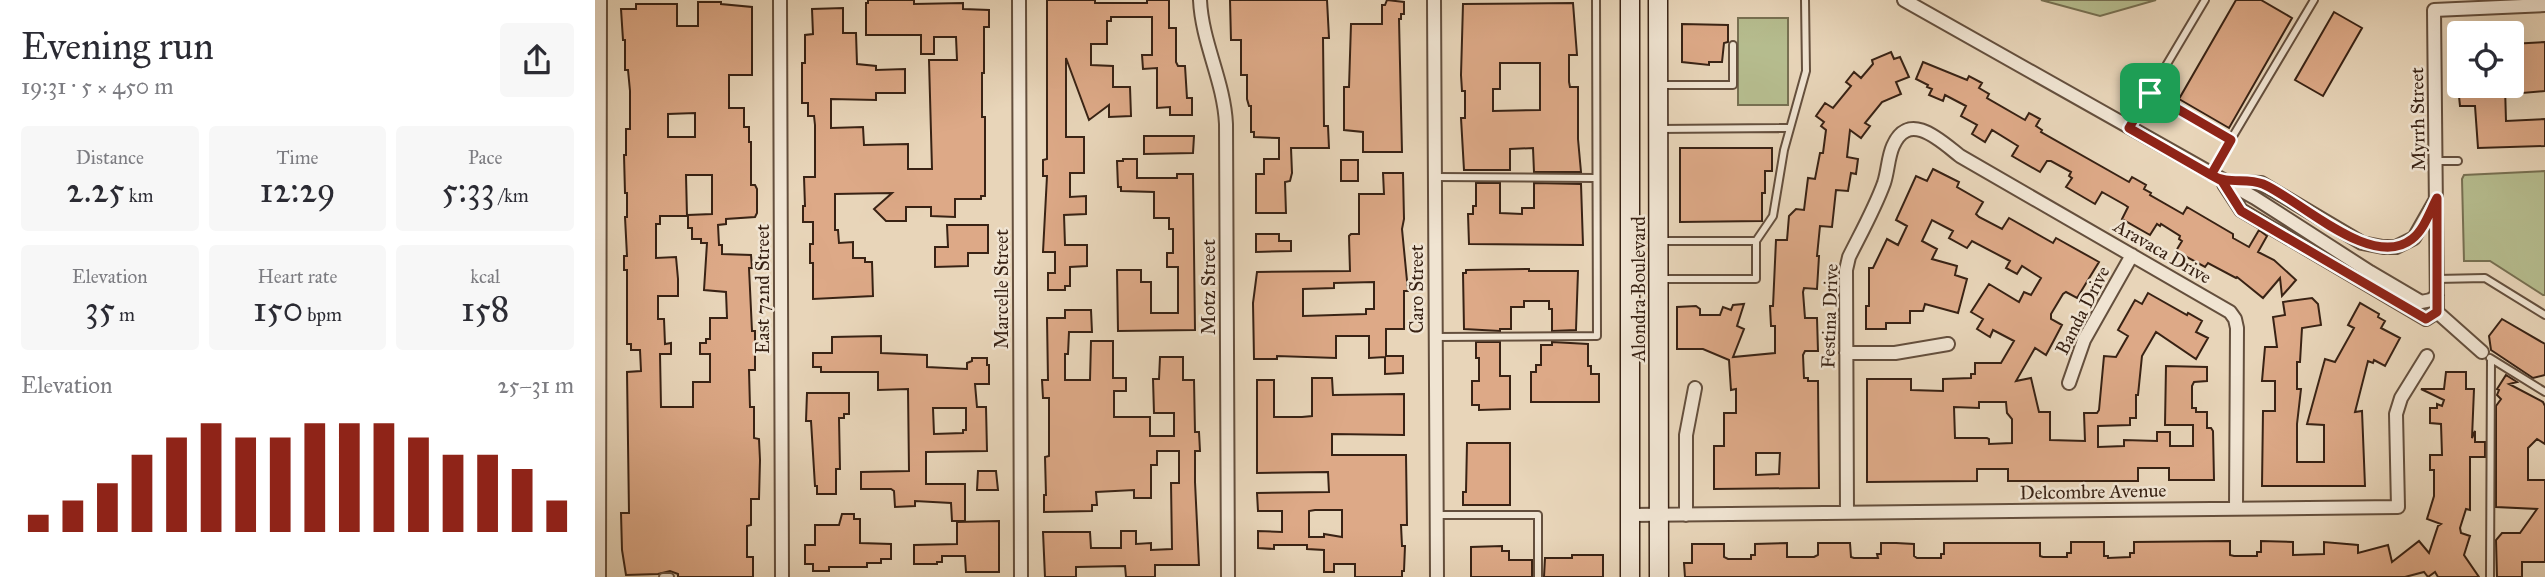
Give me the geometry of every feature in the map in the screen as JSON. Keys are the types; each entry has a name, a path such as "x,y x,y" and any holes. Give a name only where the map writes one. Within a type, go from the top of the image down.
{"main road":[{"name":"Alondra Boulevard","path":"1630,0 1630,577"},
{"name":"Alondra Boulevard","path":"1658,0 1659,577"},
{"path":"1630,129 1658,129"}],"street":[{"path":"599,577 600,0"},
{"name":"East 72nd Street","path":"780,0 782,577"},
{"name":"Marcelle Street","path":"1019,0 1021,577"},
{"name":"Motz Street","path":"1200,0 1204,36 1224,106 1226,124 1228,577"},
{"name":"Caro Street","path":"1434,0 1437,577"},
{"path":"1904,0 2255,198 2421,302 2431,300 2437,295"},
{"path":"2436,5 2545,5"},
{"name":"Myrrh Street","path":"2436,5 2437,312"},
{"name":"Aravaca Drive","path":"1904,133 1911,130 1927,131 1960,156 2230,312 2235,319 2236,509"},
{"name":"Festina Drive","path":"1847,513 1846,283 1849,257 1884,183 1894,144 1904,133"},
{"path":"2216,178 2261,183 2361,243 2383,247 2396,247 2414,238 2437,198"},
{"path":"2216,178 2241,211 2426,319 2437,312 2486,356"},
{"name":"Banda Drive","path":"2069,383 2084,340 2132,255"},
{"path":"1846,354 1895,354 1948,344"},
{"name":"Delcombre Avenue","path":"1630,515 2398,508 2396,414 2401,398 2427,356"},
{"path":"1686,515 1686,435 1695,388"}],"lane":[{"path":"1436,337 1597,336 1596,0"},
{"path":"1659,279 1756,279 1756,241 1773,216 1790,128 1806,71 1805,0"},
{"path":"2129,128 2205,0"},
{"path":"2216,178 2231,140 2314,0"},
{"path":"1658,86 1733,85 1733,45"},
{"path":"2150,93 2231,140"},
{"path":"1658,129 1790,128"},
{"path":"2437,161 2458,161"},
{"path":"1435,177 1597,178"},
{"path":"1659,241 1756,241"},
{"path":"2437,279 2485,278 2545,315"},
{"path":"2486,356 2545,392"},
{"path":"2486,356 2490,577"},
{"path":"1436,516 1538,515 1538,577"},
{"path":"663,577 670,577"}],"green space":[{"path":"2041,0 2156,0 2100,16"},
{"path":"1738,18 1788,18 1788,105 1738,105"},
{"path":"2545,171 2543,295 2490,261 2464,261 2462,179 2464,175"}],"building":[{"path":"868,0 914,0 914,4 963,3 963,9 989,10 989,27 984,27 982,73 985,196 981,196 981,199 955,199 955,217 931,216 931,207 906,207 906,221 886,221 874,209 892,193 835,194 835,230 838,230 839,243 853,242 853,258 865,258 865,262 872,262 873,296 813,299 810,244 813,244 813,222 803,222 803,206 804,177 815,177 815,125 814,116 808,116 808,103 802,103 802,63 805,63 805,35 813,34 812,9 843,8 843,33 856,33 857,64 876,66 876,70 905,69 905,93 876,93 876,100 831,99 831,128 863,127 864,145 908,144 908,169 932,169 929,60 957,60 956,37 934,37 934,54 921,54 921,35 866,35"},
{"path":"1047,0 1147,3 1147,0 1169,0 1169,28 1176,28 1176,62 1178,66 1185,66 1187,98 1192,98 1192,115 1170,115 1170,107 1157,108 1157,68 1143,69 1142,55 1152,55 1152,17 1111,17 1111,21 1107,21 1107,44 1091,44 1091,65 1113,66 1113,87 1130,87 1131,116 1109,117 1109,105 1089,120 1066,58 1066,137 1084,137 1084,173 1070,173 1070,197 1086,196 1086,214 1064,215 1065,245 1087,245 1087,266 1070,267 1070,286 1065,286 1065,290 1048,290 1048,273 1055,273 1055,252 1043,252 1047,176 1043,176 1043,160 1047,159"},
{"path":"1230,0 1327,0 1329,38 1323,38 1324,126 1328,126 1329,148 1291,148 1292,173 1290,181 1285,182 1286,213 1256,213 1256,174 1264,174 1264,159 1279,159 1279,138 1254,137 1254,132 1251,132 1247,75 1241,75 1241,40 1231,40"},
{"path":"1387,0 1404,2 1404,14 1401,14 1399,19 1402,152 1363,152 1363,132 1344,130 1344,87 1349,87 1351,24 1382,24 1382,5 1385,5"},
{"path":"2236,0 2261,0 2292,18 2229,128 2179,99"},
{"path":"698,2 721,2 752,7 752,75 729,75 729,108 744,108 744,127 749,127 751,142 751,185 755,185 757,189 757,213 755,217 726,219 726,224 718,225 722,254 751,255 752,268 749,268 752,331 755,331 755,370 749,370 750,407 754,407 754,438 759,439 760,460 759,499 751,499 751,525 747,526 747,557 753,557 753,577 678,577 678,574 670,571 626,575 622,550 621,513 629,513 627,372 641,371 640,350 631,350 631,344 627,344 627,270 624,270 624,256 627,256 627,193 624,155 626,129 630,129 630,91 628,70 625,70 621,9 636,9 636,4 677,4 677,26 698,26","holes":["695,113 695,137 668,137 668,114","686,175 712,175 712,214 688,215 688,228 692,228 692,239 701,239 701,243 707,243 704,290 726,292 727,318 710,318 710,339 706,339 706,343 700,343 700,354 710,354 710,382 693,382 693,407 661,407 660,354 671,354 671,343 665,344 664,319 658,319 658,296 678,296 678,279 676,257 656,258 656,224 660,224 660,216 687,216"]},
{"path":"1573,3 1577,55 1569,55 1569,82 1570,87 1578,87 1581,172 1534,172 1533,148 1510,149 1510,170 1464,170 1461,118 1465,118 1465,91 1462,91 1461,75 1463,4","holes":["1500,63 1540,63 1540,110 1493,111 1493,89 1500,89"]},
{"path":"2334,12 2362,28 2323,96 2295,80"},
{"path":"1682,24 1728,25 1728,42 1724,43 1722,62 1709,62 1709,65 1682,62"},
{"path":"2545,42 2545,91 2524,93 2524,43"},
{"path":"1891,52 1894,59 1900,57 1909,77 1896,82 1901,94 1882,102 1865,123 1870,126 1861,138 1850,130 1847,157 1858,159 1856,174 1851,173 1848,191 1836,190 1832,227 1820,226 1817,289 1804,288 1803,292 1805,318 1817,318 1818,351 1805,351 1803,355 1804,378 1818,381 1819,488 1714,489 1714,446 1724,446 1724,413 1736,413 1736,389 1731,390 1729,360 1703,349 1677,349 1677,307 1696,306 1700,309 1700,315 1720,315 1723,307 1731,310 1733,305 1744,304 1737,326 1744,329 1733,357 1775,353 1775,326 1771,326 1770,306 1773,306 1776,240 1787,240 1789,216 1796,209 1804,210 1808,178 1815,179 1820,153 1823,153 1826,130 1821,126 1824,122 1816,116 1825,103 1833,108 1851,86 1846,82 1854,72 1861,78 1873,64 1872,60","holes":["1756,453 1780,453 1779,474 1756,475"]},
{"path":"1923,62 1967,80 1969,76 1982,83 1979,88 1989,94 1987,98 2025,120 2029,113 2040,119 2036,126 2041,132 2129,182 2132,177 2146,185 2144,189 2151,193 2150,195 2183,214 2187,207 2233,234 2233,238 2249,247 2259,230 2267,236 2258,252 2274,260 2296,280 2282,296 2280,278 2263,298 2237,277 2208,263 2205,267 2176,251 2182,241 2180,236 2161,224 2157,224 2150,235 2122,219 2128,207 2125,205 2102,192 2095,204 2066,187 2072,178 2069,176 2071,172 2047,161 2040,172 2012,156 2018,146 1992,130 1985,142 1972,134 1977,125 1961,116 1966,106 1945,95 1943,101 1929,95 1932,89 1916,79"},
{"path":"2459,98 2505,98 2506,121 2545,119 2545,146 2478,148 2475,106 2460,106"},
{"path":"1144,136 1194,136 1193,153 1144,154"},
{"path":"1680,148 1772,148 1772,171 1765,171 1762,221 1680,222"},
{"path":"1137,159 1137,178 1177,178 1177,174 1193,174 1195,330 1118,331 1117,270 1141,270 1141,282 1151,282 1151,313 1178,313 1178,267 1167,267 1167,253 1173,253 1173,229 1169,229 1169,218 1154,218 1154,192 1121,191 1121,187 1118,187 1117,161"},
{"path":"1341,160 1358,160 1358,181 1341,181"},
{"path":"1933,169 1959,182 1957,187 1983,202 1976,214 1979,217 2002,229 2009,218 2053,243 2056,238 2099,262 2077,298 2066,292 2063,294 2051,314 2051,319 2062,325 2046,355 2035,348 2016,381 2031,378 2039,412 2050,412 2050,440 2085,441 2084,413 2097,413 2099,410 2104,356 2116,357 2128,336 2118,330 2135,300 2142,304 2148,293 2202,321 2196,332 2208,338 2196,359 2156,332 2142,356 2136,395 2136,418 2130,418 2130,425 2098,426 2098,447 2124,446 2124,440 2157,441 2157,432 2170,432 2170,446 2193,446 2193,425 2165,425 2166,366 2207,367 2207,381 2194,382 2192,386 2192,408 2196,408 2196,412 2207,412 2207,428 2213,431 2214,480 2169,480 2169,468 2138,468 2138,481 2008,481 2008,469 1977,469 1977,481 1867,482 1867,379 1911,379 1911,390 1943,391 1943,379 1971,378 1971,374 1975,374 1975,363 2001,363 2014,341 1993,330 1990,337 1977,329 1983,319 1971,312 1989,284 2019,302 2024,292 2031,295 2041,278 2022,266 2017,274 2006,268 2010,261 1972,241 1967,248 1949,238 1953,231 1932,220 1922,241 1937,249 1932,259 1957,266 1955,275 1967,279 1958,313 1925,304 1923,311 1910,311 1910,323 1886,323 1886,329 1866,329 1869,268 1873,268 1887,239 1898,245 1907,226 1896,220 1916,176 1927,181","holes":["1979,402 2006,402 2007,413 2012,419 2012,443 1989,444 1987,438 1955,438 1954,407 1979,408"]},
{"path":"1383,173 1403,173 1402,229 1408,291 1404,291 1404,329 1386,329 1386,356 1403,356 1403,373 1385,374 1385,357 1369,358 1369,336 1336,336 1336,358 1277,356 1277,359 1254,359 1253,303 1257,272 1350,271 1349,236 1359,234 1359,194 1384,194","holes":["1374,282 1374,309 1366,309 1366,314 1303,316 1303,289 1334,288 1334,283"]},
{"path":"1476,183 1500,183 1500,213 1522,214 1522,208 1534,208 1534,183 1581,184 1583,245 1469,244 1468,214 1473,214 1473,206 1476,206"},
{"path":"947,225 988,225 988,253 968,253 968,266 935,267 935,247 948,247"},
{"path":"1256,234 1279,234 1279,241 1291,241 1291,251 1256,252"},
{"path":"1466,270 1578,271 1576,330 1552,331 1552,309 1549,309 1549,301 1524,301 1524,307 1511,307 1511,329 1464,329 1463,273 1466,273"},
{"path":"2312,298 2318,304 2321,325 2302,328 2300,362 2297,362 2297,389 2301,389 2297,462 2324,462 2324,425 2307,424 2325,359 2335,362 2354,328 2348,325 2360,303 2379,314 2378,317 2385,321 2381,328 2400,338 2385,366 2374,360 2373,363 2368,361 2355,412 2362,411 2365,486 2262,486 2263,411 2275,411 2275,381 2262,381 2265,347 2277,347 2273,317 2285,315 2283,302"},
{"path":"1065,310 1091,310 1092,332 1069,332 1068,354 1065,354 1065,380 1090,380 1091,341 1113,341 1113,378 1126,378 1126,391 1114,391 1114,417 1150,417 1150,436 1174,436 1174,413 1154,413 1153,379 1159,379 1160,357 1183,357 1183,380 1194,380 1195,432 1199,432 1200,451 1195,451 1195,482 1199,565 1155,565 1155,577 1126,577 1125,566 1076,567 1076,577 1045,577 1043,532 1090,532 1091,548 1121,548 1121,531 1136,531 1136,544 1151,543 1151,550 1172,549 1171,483 1179,483 1179,451 1157,451 1157,465 1151,465 1151,498 1134,498 1134,490 1096,492 1097,505 1092,505 1092,511 1044,512 1045,457 1049,456 1049,398 1043,398 1042,380 1048,380 1047,318 1065,318"},
{"path":"2502,319 2545,344 2545,375 2533,378 2491,350 2489,336"},
{"path":"881,336 881,353 927,355 927,367 967,369 967,363 972,361 972,358 987,358 989,384 975,384 977,407 986,407 987,451 926,452 926,484 965,484 965,521 952,521 951,503 915,501 915,506 895,507 894,491 891,489 861,489 861,472 909,471 908,389 878,390 878,372 821,372 821,367 813,367 813,353 832,353 832,337","holes":["933,408 966,408 966,430 963,430 963,433 934,434"]},
{"path":"1476,342 1500,342 1500,376 1510,376 1510,409 1479,410 1479,405 1472,405 1472,381 1479,381"},
{"path":"1552,342 1588,344 1588,366 1591,366 1591,374 1599,374 1599,402 1531,402 1531,372 1536,372 1536,365 1541,365 1541,345 1552,345"},
{"path":"2446,372 2466,372 2466,389 2474,389 2472,438 2475,431 2475,442 2485,442 2485,457 2470,457 2470,510 2466,509 2460,528 2461,533 2470,536 2464,555 2479,577 2438,577 2435,572 2428,577 2424,572 2405,577 1685,577 1684,563 1692,563 1692,544 1724,544 1724,557 1728,559 1751,559 1751,555 1755,555 1755,544 1787,543 1787,557 1814,557 1818,555 1818,543 1850,543 1851,557 1854,558 1878,558 1877,554 1881,554 1881,543 1914,544 1914,556 1917,558 1941,558 1941,554 1944,554 1944,543 2040,543 2040,556 2043,557 2067,557 2067,553 2071,553 2071,542 2104,542 2104,556 2108,558 2130,557 2130,553 2134,553 2134,542 2230,541 2230,555 2234,556 2257,556 2257,552 2261,552 2261,541 2293,542 2293,555 2324,554 2324,542 2358,545 2358,553 2388,545 2392,562 2419,541 2429,553 2441,524 2427,519 2434,496 2434,470 2430,470 2430,455 2442,455 2441,424 2430,423 2430,408 2437,408 2437,404 2442,406 2444,400 2421,389 2444,389"},
{"path":"2506,375 2517,382 2509,384 2543,402 2545,406 2545,444 2537,439 2528,448 2528,480 2545,480 2545,562 2522,562 2522,577 2497,577 2496,540 2502,533 2520,533 2537,509 2496,507 2496,406 2501,399 2497,395 2497,389"},
{"path":"1312,378 1332,378 1333,395 1404,394 1404,435 1332,434 1332,455 1406,455 1407,525 1401,525 1402,546 1405,546 1402,577 1355,577 1355,564 1334,564 1334,572 1324,572 1324,550 1307,549 1307,545 1258,548 1258,531 1282,532 1282,511 1258,511 1257,493 1329,492 1328,472 1257,473 1257,380 1274,380 1274,417 1312,416","holes":["1342,510 1342,537 1324,534 1324,537 1309,537 1309,511"]},
{"path":"807,393 849,393 849,414 839,418 840,469 836,469 836,494 817,494 811,421 806,421"},
{"path":"1467,443 1510,443 1510,505 1463,505 1463,492 1466,492"},
{"path":"978,471 996,471 998,490 977,490"},
{"path":"842,514 854,514 854,519 860,519 860,543 891,544 891,559 881,559 881,563 867,563 867,567 829,567 829,571 813,571 813,564 805,564 805,545 815,545 815,525 839,525"},
{"path":"999,521 999,572 966,572 965,556 942,556 942,562 937,564 914,564 914,545 957,544 957,522"},
{"path":"1502,546 1502,551 1509,551 1509,560 1532,560 1532,577 1471,577 1471,547"},
{"path":"1572,555 1603,555 1603,577 1544,577 1545,558 1572,558"}],"route":[{"path":"2150,93 2129,128 2211,175 2222,181 2261,183 2361,243 2396,247 2414,238 2437,198 2437,312 2426,319 2241,211 2222,181 2211,175 2231,140 2150,93"}]}
